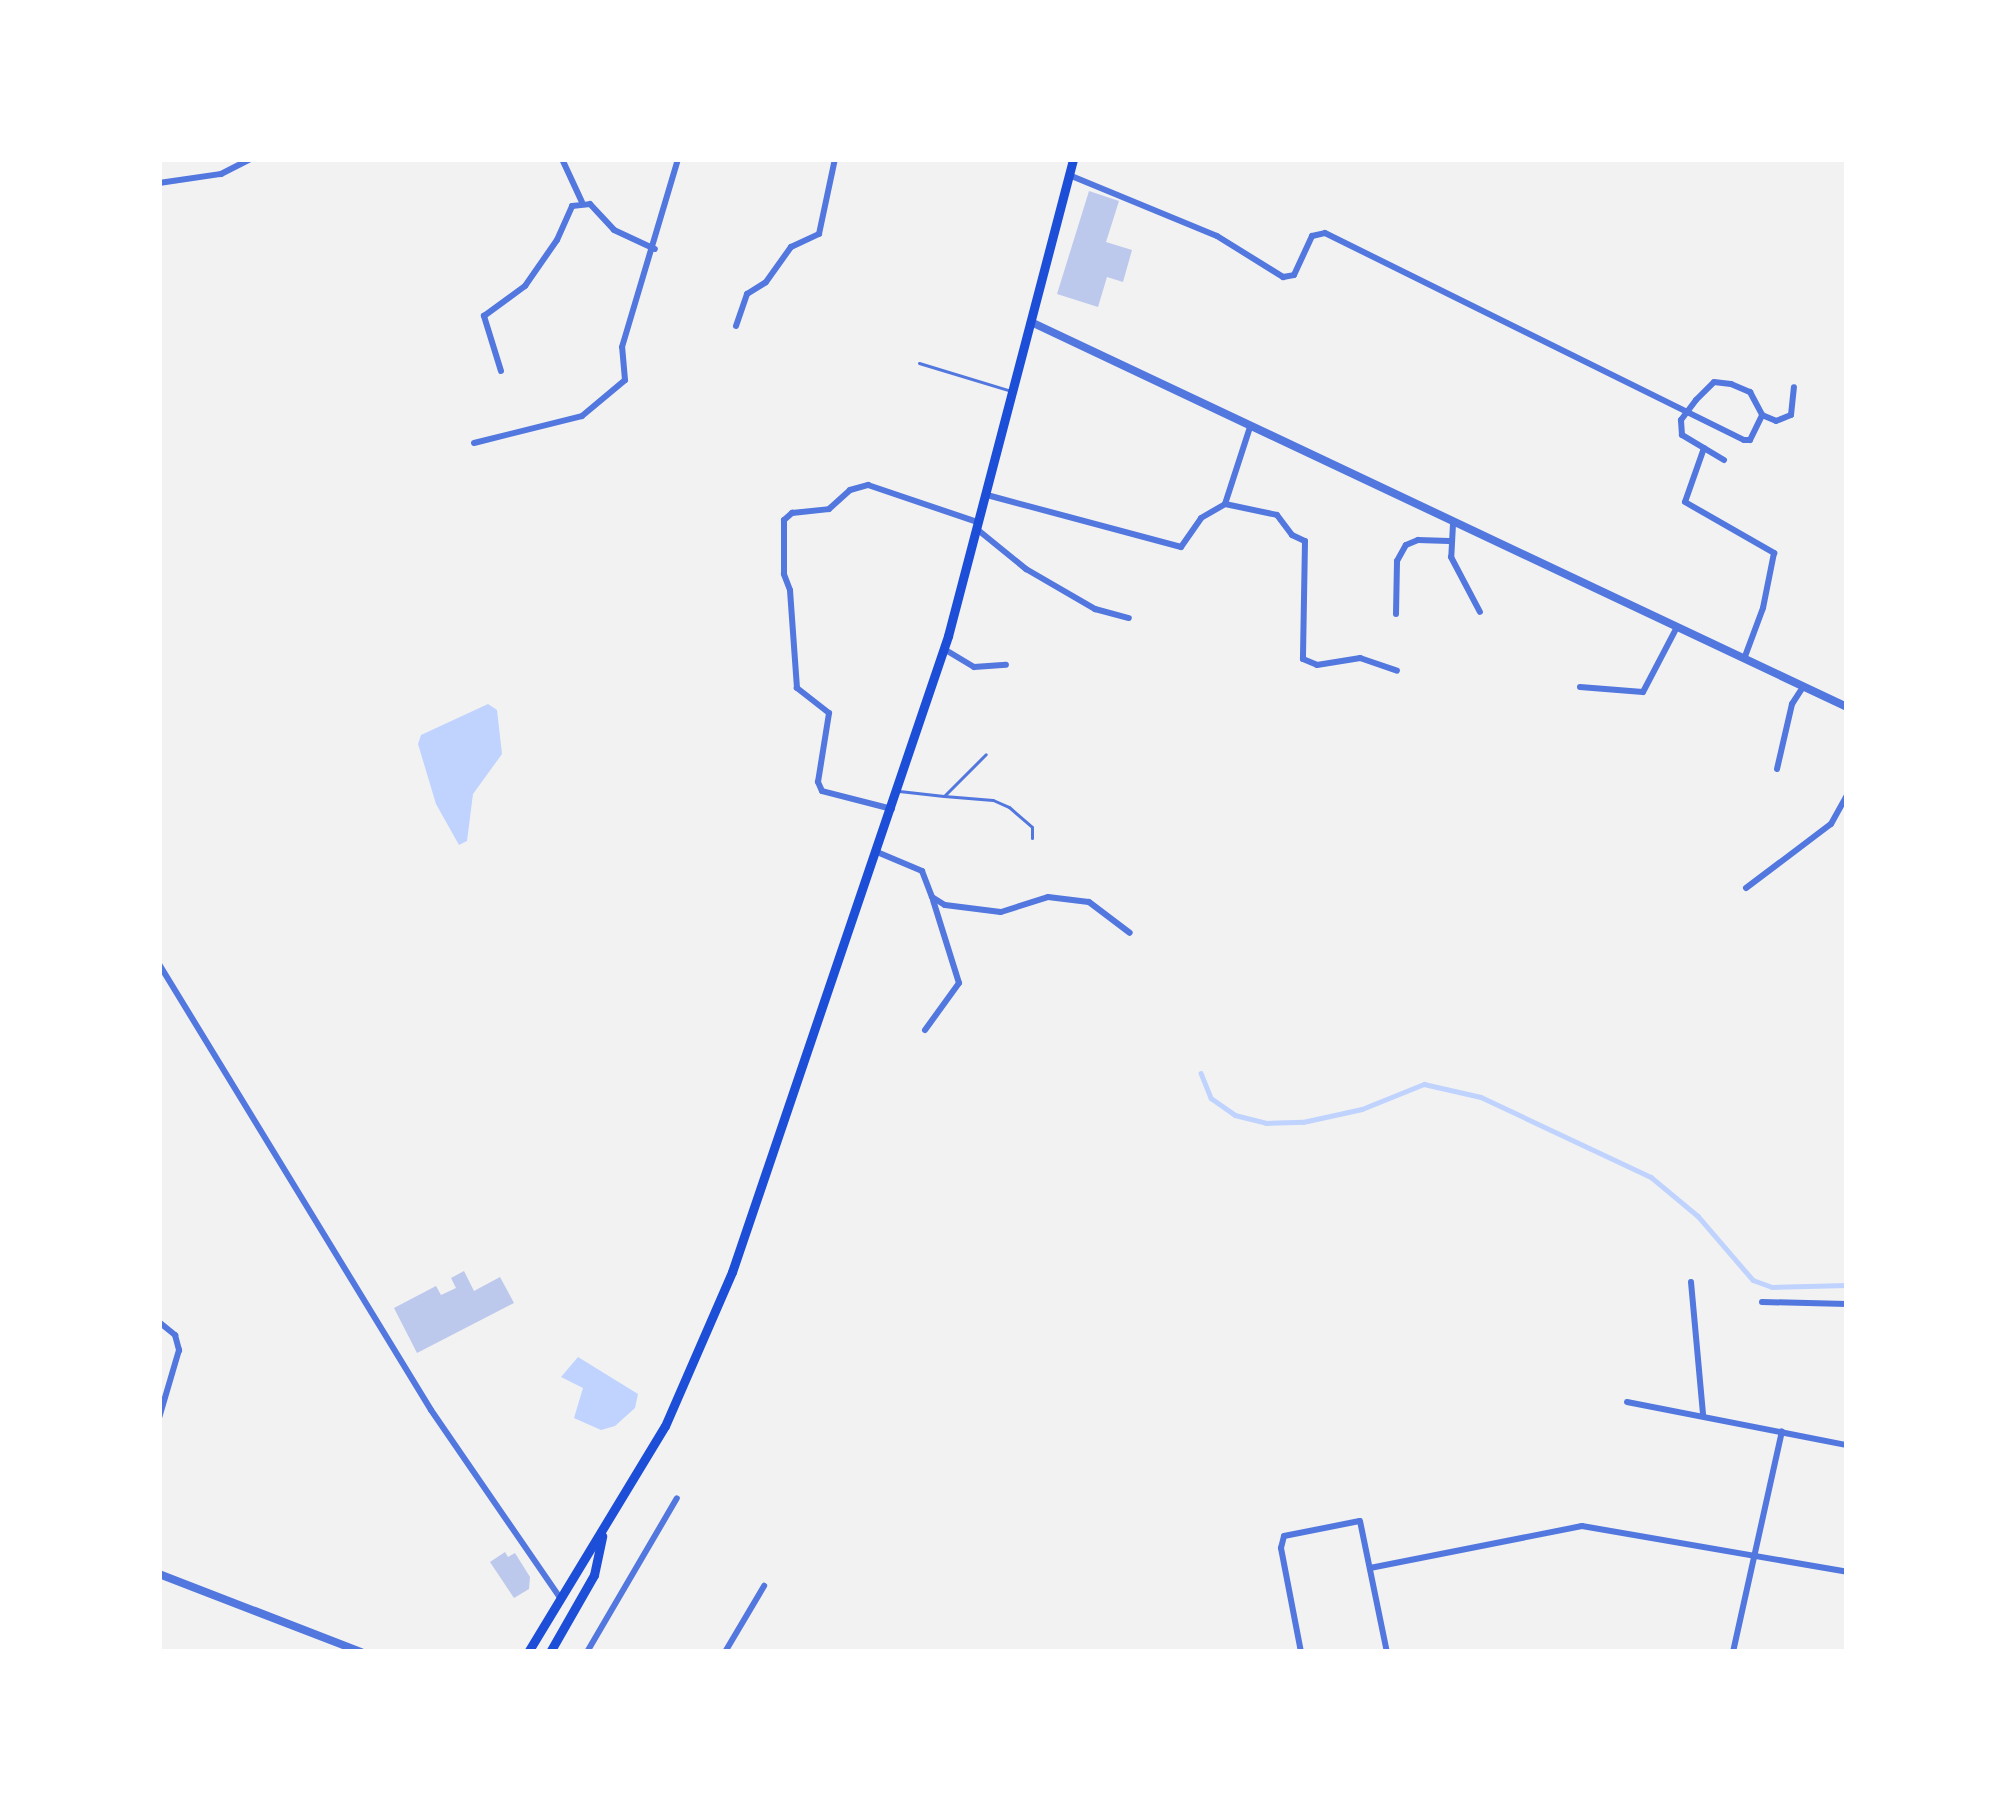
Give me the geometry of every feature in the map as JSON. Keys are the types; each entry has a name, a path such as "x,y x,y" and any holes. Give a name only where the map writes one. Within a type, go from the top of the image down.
{"main road":[{"path":"528,1652 665,1426 726,1286 944,649 1073,159"},
{"path":"550,1652 594,1575 604,1525"}],"street":[{"path":"159,183 221,174 250,159"},
{"path":"562,159 582,202 627,239 655,249"},
{"path":"475,443 582,416 625,380 622,347 655,249 678,159"},
{"path":"736,326 747,294 766,281 791,248 819,234 835,159"},
{"path":"1069,175 1217,236 1283,277 1294,274 1312,236 1325,233 1744,440 1750,440 1762,416"},
{"path":"501,371 484,316 526,286 557,240 572,206 582,202"},
{"path":"1031,322 1847,706"},
{"path":"1724,460 1682,436 1687,410 1720,381 1750,392 1762,416"},
{"path":"1762,416 1786,419 1797,400 1794,387"},
{"path":"987,495 1181,547 1201,518 1225,504 1250,427"},
{"path":"1704,448 1685,502 1774,553 1744,659"},
{"path":"892,808 822,791 818,782 829,713 797,688 790,590 784,574 784,520 792,513 829,509 850,490 868,485 979,526 1026,568 1095,610 1129,618"},
{"path":"1225,504 1277,515 1292,535 1305,541 1303,659 1317,665 1360,658 1397,671"},
{"path":"1453,524 1451,557 1480,612"},
{"path":"1396,614 1397,561 1406,545 1418,540 1449,542"},
{"path":"1580,687 1643,692 1677,627"},
{"path":"944,649 974,667 1006,665"},
{"path":"1777,769 1792,704 1803,686"},
{"path":"1746,888 1831,824 1847,795"},
{"path":"877,852 922,871 959,983 925,1030"},
{"path":"932,897 945,905 1000,912 1048,897 1089,902 1130,933"},
{"path":"159,964 431,1410 560,1598"},
{"path":"1691,1282 1703,1414"},
{"path":"1762,1302 1847,1304"},
{"path":"159,1322 175,1335 179,1350 159,1418"},
{"path":"1627,1402 1847,1444"},
{"path":"1733,1652 1782,1431"},
{"path":"587,1652 677,1498"},
{"path":"1301,1652 1281,1548 1284,1536 1360,1521 1387,1652"},
{"path":"1370,1568 1582,1526 1755,1552 1847,1572"},
{"path":"159,1574 362,1652"},
{"path":"725,1652 764,1586"}],"lane":[{"path":"919,363 1013,392"},
{"path":"944,796 986,754"},
{"path":"898,791 993,800 1032,827 1032,838"}],"water":[{"path":"488,704 497,710 502,754 473,794 467,841 459,845 436,804 418,744 421,735"},
{"path":"578,1357 638,1394 635,1408 615,1426 601,1430 574,1418 583,1388 561,1377"}],"building":[{"path":"1089,191 1119,201 1106,242 1132,250 1123,282 1107,277 1098,307 1057,294"},
{"path":"464,1271 474,1291 500,1277 514,1303 417,1353 394,1308 436,1286 441,1295 456,1288 451,1278"},
{"path":"505,1552 508,1557 515,1553 530,1577 529,1589 514,1598 490,1562"}],"waterway":[{"path":"1201,1073 1211,1098 1235,1115 1266,1123 1303,1122 1362,1109 1424,1084 1481,1097 1651,1177 1698,1216 1753,1280 1772,1287 1847,1285"}]}
